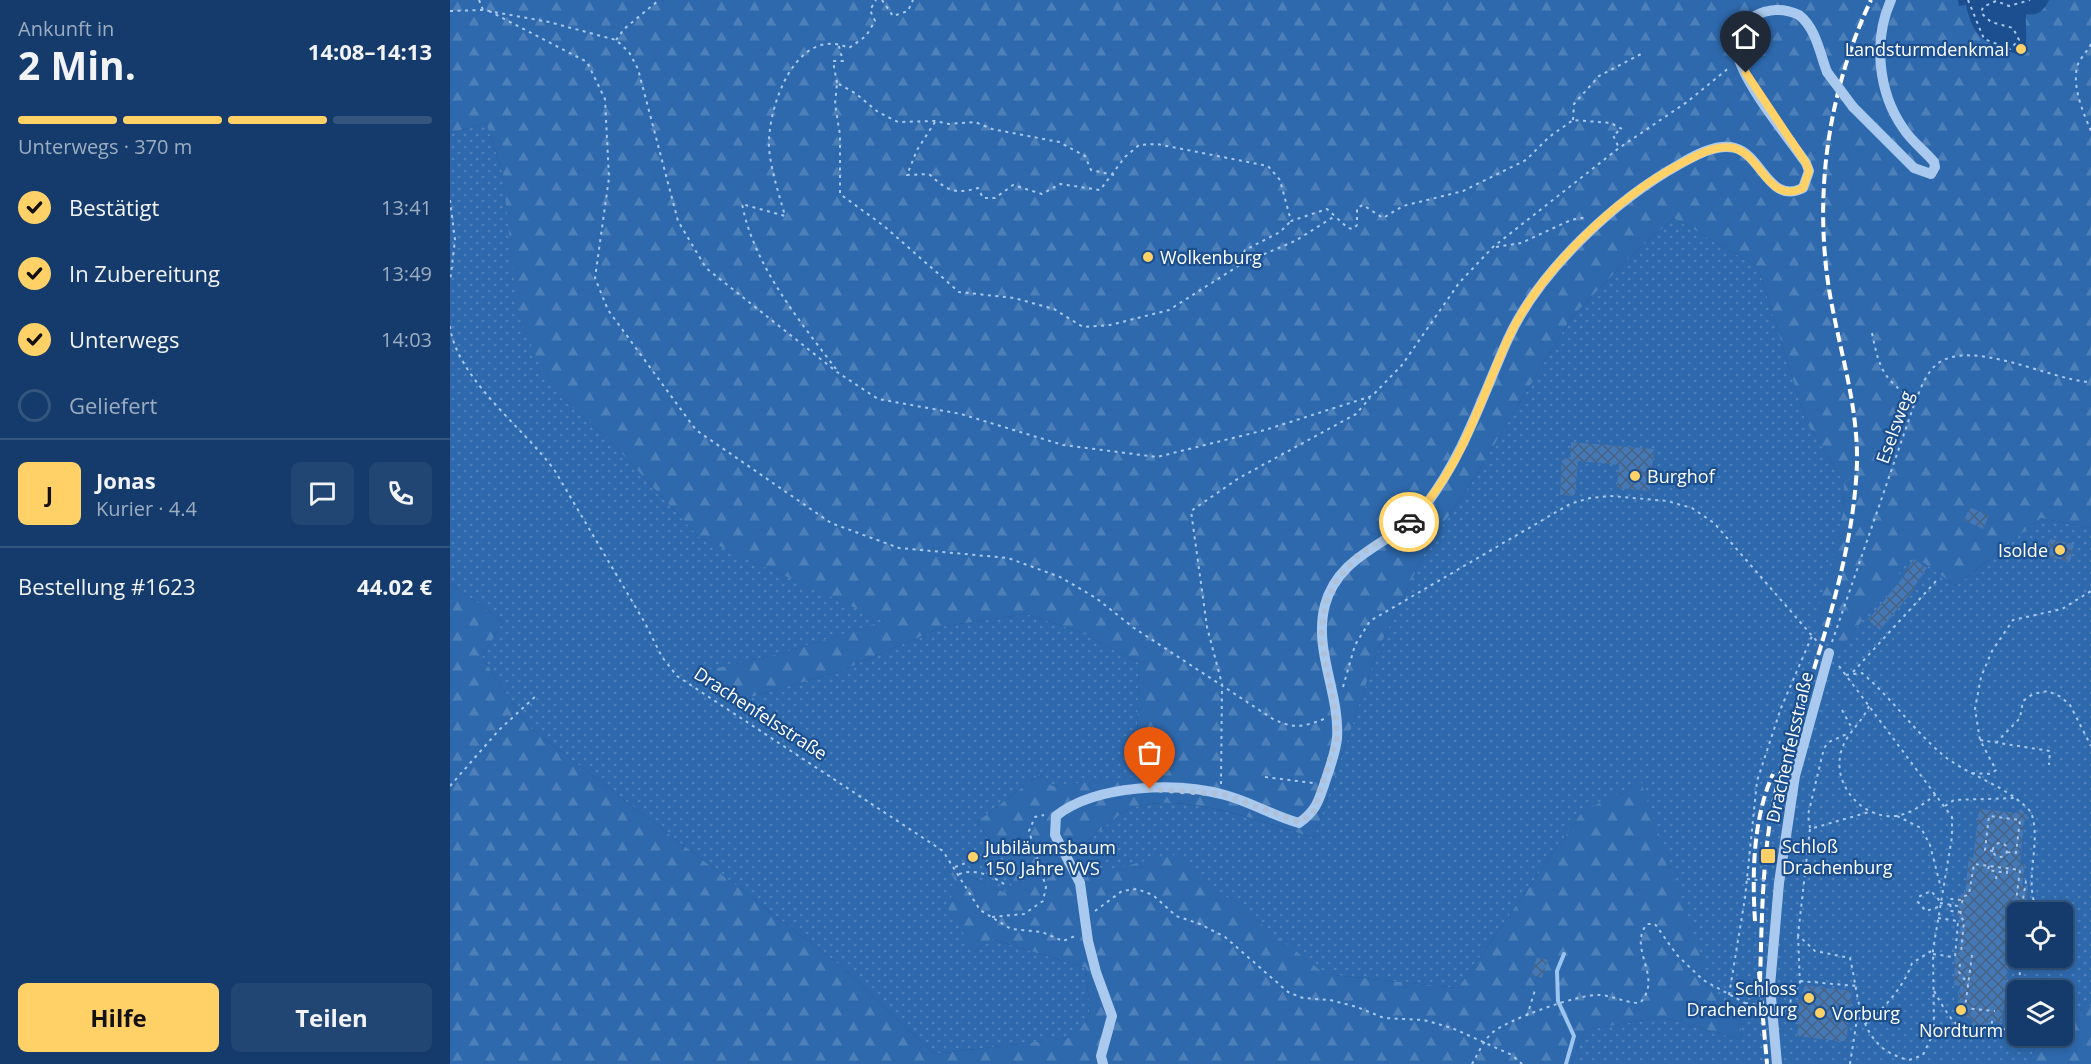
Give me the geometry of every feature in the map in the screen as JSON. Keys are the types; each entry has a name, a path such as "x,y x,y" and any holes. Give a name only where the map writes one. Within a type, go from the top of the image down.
{"lane":[{"path":"1103,1064 1101,1056 1112,1016 1096,972 1085,922 1080,884 1055,835 1056,816 1073,804 1130,789 1170,789 1222,794 1299,822 1313,813 1337,738 1321,639 1325,604 1336,582 1356,557 1403,528 1424,507 1462,450 1509,338 1532,295 1610,212 1680,164 1701,153 1726,147 1737,148 1748,156 1774,186 1781,190 1796,191 1803,188 1809,171 1806,163 1754,89 1738,58 1736,42 1742,26 1757,13 1776,7 1791,11 1807,23 1817,40 1827,72 1853,107 1914,168 1927,174 1934,170 1934,162 1897,118 1885,86 1880,33 1891,0"},
{"name":"Drachenfelsstraße","path":"1777,1064 1770,986 1779,883 1796,776 1828,653"}],"path":[{"path":"479,0 483,10"},
{"path":"616,40 624,29 659,0"},
{"path":"837,372 795,315 770,272 746,225 742,204 784,216 769,148 773,110 797,60 816,46 838,43 849,48 866,36 875,21 870,10 876,0"},
{"path":"882,0 893,16 908,11 913,0"},
{"path":"1974,0 1968,1 1984,39 2010,49 2019,40 2013,28 1991,22 1981,13 1983,7 1996,0 2009,6 2030,0"},
{"path":"2008,0 2009,6"},
{"path":"450,11 489,11 549,22 616,40 629,52 638,69 678,221 706,268 837,372 878,399 961,414 1063,445 1156,457 1265,430 1372,396"},
{"path":"489,11 587,62 606,99 609,178 595,278 608,310 696,430 831,523 899,548 1008,558 1060,577 1096,598 1134,628 1288,727 1301,728 1335,715"},
{"path":"838,43 843,61 833,61 837,83 835,104 840,135 840,194 884,226 959,292 1014,298 1054,309 1083,327 1110,325 1169,310 1236,267 1295,241 1335,216"},
{"path":"2091,44 2078,66 2076,77 2080,106 2091,131"},
{"path":"1573,120 1574,104 1599,76 1643,54"},
{"path":"1222,794 1220,762 1223,738 1222,684 1207,627 1191,511 1239,478 1356,414 1402,365 1460,283 1493,247 1619,148 1687,102 1738,58"},
{"path":"837,83 855,93 878,112 898,122 949,124 975,122 992,129 1059,142 1085,156 1090,170 1114,176"},
{"path":"1236,267 1245,250 1280,232 1291,221 1327,209 1353,229 1357,225 1357,208 1363,205 1383,218 1403,206 1463,191 1526,159 1549,137 1573,120 1611,123 1622,129 1613,135 1619,148"},
{"path":"935,122 916,150 908,175 929,174 944,187 960,193 978,188 983,198 996,198 1013,185 1042,194 1060,184 1100,190 1114,176 1125,157 1139,145 1157,144 1268,166 1280,180 1291,221"},
{"path":"450,200 455,240 450,282"},
{"path":"1493,247 1521,243 1571,220 1610,212"},
{"name":"Drachenfelsstraße","path":"450,326 456,352 468,370 540,450 555,471 645,622 662,657 677,676 943,851 955,867 972,901 992,917 1011,929 1041,932 1063,941 1077,935 1101,904 1122,891 1137,889 1153,895 1176,916 1200,924 1224,937 1288,992 1303,999 1330,1000 1357,1007 1384,1018 1424,1020 1484,1042"},
{"path":"1872,333 1879,368 1893,385 1915,402"},
{"name":"Eselsweg","path":"1828,653 1915,402 1929,371 1948,356 1964,353 2025,366 2078,381 2091,382"},
{"path":"1343,689 1355,645 1370,621 1570,504 1590,498 1611,496 1666,501 1692,508 1714,522 1812,636 1781,708 1757,781 1747,879 1729,995"},
{"path":"1846,675 1853,672 1937,580"},
{"path":"1972,773 1991,774 1996,770 1980,740 1975,709 1981,677 2008,625 2019,619 2062,609 2091,591"},
{"path":"1798,935 1815,951 1850,958 1862,1019 1875,1040 1889,1052 1909,1060 1917,1058 1928,1048 1934,1032 1933,952 1941,890 1952,837 1952,817 1839,666"},
{"path":"1853,672 1862,673 1885,692 1933,745 1949,759 2015,798 2031,812 2034,821 2031,881 2034,902"},
{"path":"1996,744 2020,718 2023,701 2033,694 2048,691 2070,705 2091,746"},
{"path":"450,786 500,730 537,695"},
{"path":"1790,1010 1791,996 1800,985 1798,935 1810,829 1808,815 1824,748 1829,742 1849,733 1863,721 1869,706"},
{"path":"1842,710 1853,730"},
{"path":"1849,733 1840,757 1841,778 1850,794 1869,812"},
{"path":"1980,740 2050,751 2049,765"},
{"path":"1266,777 1305,783 1324,783"},
{"path":"1897,816 1918,808 1936,794"},
{"path":"1945,806 1954,800 2015,798"},
{"path":"1810,829 1869,812 1897,816 1921,828 1930,845 1941,890"},
{"path":"992,917 1023,914 1043,901 1046,887 1029,831 1035,817 1056,816"},
{"path":"1989,816 2020,819 2016,853 2007,852 1999,856 1993,851 1984,850 1989,816"},
{"path":"1993,851 1996,844 2003,843 2007,852"},
{"path":"1998,867 1999,856"},
{"path":"955,867 979,858"},
{"path":"1961,953 1964,921 1961,912 1950,911 1950,905 1951,899 1962,901 1970,894 1974,864 2020,870 2015,902"},
{"path":"1989,866 1988,870 1997,872 2007,873 2007,868"},
{"path":"958,874 968,871 991,876 1007,886"},
{"path":"1996,879 1997,872"},
{"path":"1747,879 1779,883"},
{"path":"2023,902 2026,880 2031,881"},
{"path":"1940,903 1931,891 1924,891 1918,902 1926,911 1940,903 1958,906"},
{"path":"1864,1025 1875,1016 1909,975 1912,963 1933,952 1954,957 1958,921 1938,918"},
{"path":"1472,1064 1491,1033 1508,1022 1585,995 1601,994 1627,1003 1640,1003 1647,996 1650,976 1638,942 1641,931 1647,924 1655,924 1677,955 1703,980 1745,1003 1796,1010"},
{"path":"1972,955 1965,1008 1995,1011"},
{"path":"1960,964 1959,972 1968,984"},
{"path":"1932,988 1947,1015 1971,1034 1986,1036 2008,1029 2017,1012 2020,968"},
{"path":"1800,981 1857,986"},
{"path":"1527,1016 1535,990"},
{"path":"1843,1016 1862,1019"},
{"path":"1850,1064 1857,1019"},
{"path":"1991,1031 1992,1021"},
{"path":"1484,1042 1512,1055 1522,1064"}],"green space":[{"path":"450,0 1958,0 1959,6 1966,5 1969,18 1979,35 1992,45 2022,56 2026,41 2026,14 2041,12 2049,0 2091,0 2091,528 2041,518 1956,586 1913,555 1841,648 1814,629 1843,512 1844,482 1806,422 1758,267 1674,218 1630,257 1571,318 1471,483 1427,548 1377,652 1314,838 1225,811 1177,803 1154,803 1129,809 1086,842 1103,872 1172,854 1325,974 1458,988 1582,812 1641,782 1721,1015 1741,1021 1742,1040 1663,1017 1585,1030 1572,1064 450,1064 450,583 503,622 482,657 529,727 841,966 934,1054 1068,1038 1090,1017 1086,968 992,939 974,951 946,905 958,886 944,862 941,843 967,875 1004,892 1013,884 978,821 1040,774 1052,786 1136,776 1139,663 1080,632 1026,614 945,626 838,672 737,701 696,673 782,653 884,621 699,537 614,445 562,398 540,366 520,318 503,174 486,123 450,133"},
{"path":"486,123 503,174 509,217 562,398 614,445 699,537 885,621 782,653 697,673 737,701 838,672 945,626 1026,614 1080,632 1139,663 1136,777 1052,786 1040,774 978,821 1013,884 1004,892 967,875 941,845 944,862 958,886 975,950 992,939 1086,968 1090,1017 1069,1038 934,1054 841,966 529,727 482,657 503,622 450,583 450,133"},
{"path":"1674,218 1758,267 1806,422 1844,482 1843,512 1838,536 1841,648 1913,554 1956,586 2041,518 2091,528 2091,1007 2078,1007 2073,1016 2073,980 2007,980 2007,1046 2036,1046 2028,1064 1572,1064 1585,1030 1663,1017 1742,1040 1741,1021 1721,1015 1582,812 1458,988 1325,974 1249,916 1103,872 1086,842 1129,809 1154,803 1177,803 1225,811 1314,838 1377,652 1427,548 1471,483 1571,318 1630,257"},
{"path":"2078,1007 2091,1007 2091,1064 2028,1064 2036,1046 2073,1046 2073,1016"}],"building":[{"name":"Burghof","path":"1571,442 1654,449 1650,491 1617,488 1619,465 1578,461 1575,496 1560,495 1562,458 1570,459"},
{"path":"1970,507 1989,516 1983,529 1964,520"},
{"name":"Isolde","path":"2050,539 2074,544 2070,562 2046,556"},
{"path":"1914,559 1927,568 1915,588 1880,630 1868,620 1905,575"},
{"path":"1979,809 2017,813 2021,809 2029,818 2024,821 2020,863 2025,864 2022,885 2028,886 2026,902 2007,902 2008,968 2002,1023 1988,1021 1987,1030 1971,1028 1972,1018 1956,1016 1960,986 1954,985 1955,951 1958,952 1961,921 1957,915 1959,896 1965,892 1969,857 1973,858"},
{"path":"1537,957 1548,960 1542,978 1531,975"},
{"name":"Vorburg","path":"1804,985 1852,991 1846,1042 1797,1036 1799,1021 1795,1020 1796,1010 1798,1000 1802,1001"}],"waterway":[{"path":"1564,954 1557,971 1558,1001 1574,1036 1566,1064"}],"railway":[{"path":"1760,981 1764,885 1771,813 1782,769 1829,618 1845,557 1855,494 1857,463 1855,420 1830,295 1825,257 1824,182 1828,144 1844,70 1871,0"},
{"path":"1755,921 1755,846 1761,809 1773,774"},
{"path":"1759,972 1767,1064"}],"way so far":[{"path":"1150,789 1222,794 1240,799 1284,819 1299,822 1313,813 1330,766 1337,738 1335,710 1321,639 1325,604 1336,582 1356,557 1409,522"}],"place":[{"name":"Landsturmdenkmal","path":"2021,49"},
{"name":"Wolkenburg","path":"1148,257"},
{"name":"Burghof","path":"1635,476"},
{"name":"Isolde","path":"2060,550"},
{"name":"Schloß Drachenburg","path":"1768,856"},
{"name":"Jubiläumsbaum 150 Jahre VVS","path":"973,857"},
{"name":"Schloss Drachenburg","path":"1809,998"},
{"name":"Nordturm","path":"1961,1010"},
{"name":"Vorburg","path":"1820,1013"}],"route":[{"path":"1409,522 1424,507 1462,450 1509,338 1532,295 1610,212 1663,174 1701,153 1716,148 1737,148 1748,156 1774,186 1781,190 1789,192 1803,188 1808,181 1809,171 1806,163 1754,89 1746,73"}]}
